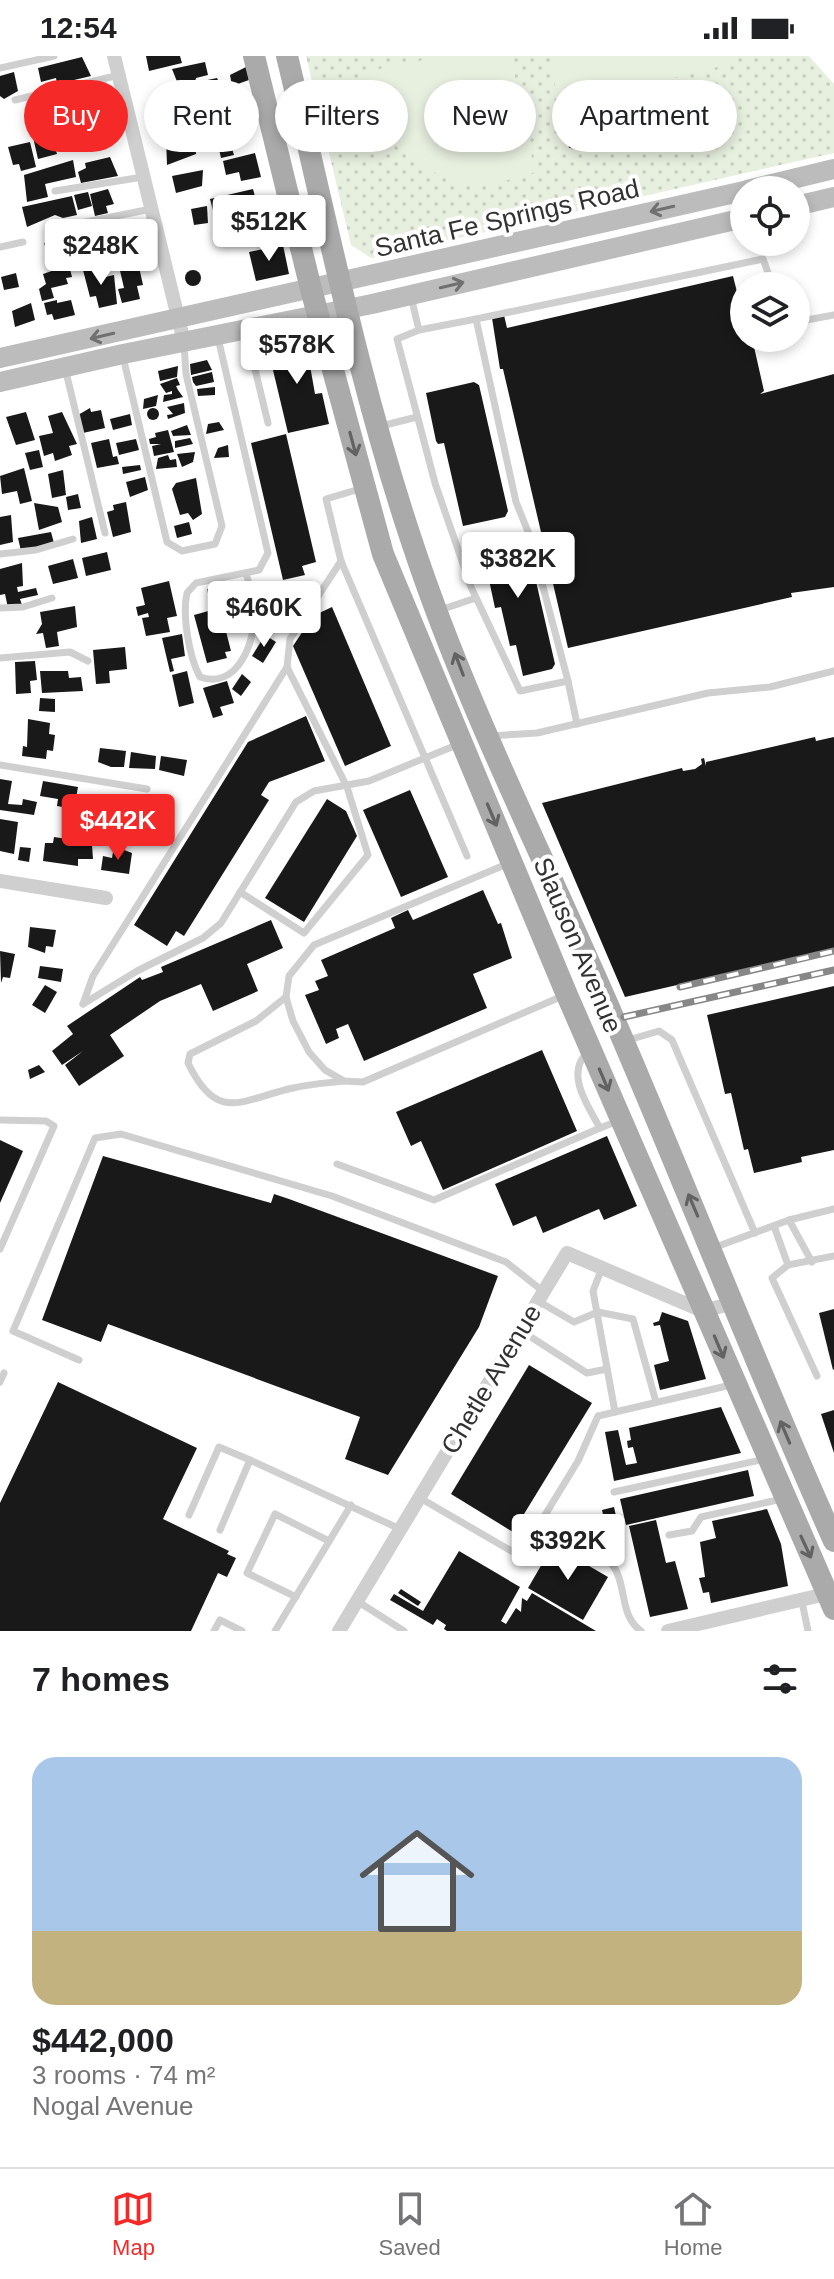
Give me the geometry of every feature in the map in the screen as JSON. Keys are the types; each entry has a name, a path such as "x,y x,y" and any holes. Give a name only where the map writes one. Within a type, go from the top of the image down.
{"main road":[{"name":"Slauson Avenue","path":"254,56 311,289 383,554 591,1048 610,1124 703,1311 784,1499 832,1599"},
{"name":"Slauson Avenue","path":"287,56 378,427 413,544 487,737 623,1041 834,1541"},
{"name":"Santa Fe Springs Road","path":"810,176 834,169"},
{"path":"810,203 834,197"},
{"name":"Santa Fe Springs Road","path":"0,358 730,199"},
{"name":"Santa Fe Springs Road","path":"0,382 410,295 730,221"},
{"path":"461,743 487,737"},
{"path":"512,862 541,853"}],"street":[{"path":"114,56 184,342"},
{"path":"0,881 106,898"},
{"name":"Chetle Avenue","path":"339,1631 567,1253 703,1311"},
{"path":"703,1311 733,1303"},
{"path":"668,1631 802,1602 832,1599"}],"lane":[{"path":"0,68 54,56"},
{"path":"15,100 119,75"},
{"path":"55,191 143,177"},
{"path":"66,226 151,209"},
{"path":"0,247 23,242"},
{"path":"568,681 520,691 476,598 435,483 397,339 419,330 763,259 768,272"},
{"path":"410,295 419,330"},
{"path":"810,319 834,315"},
{"path":"476,319 516,502 529,534 577,724"},
{"path":"245,330 268,423"},
{"path":"218,336 268,553 259,570 196,583 187,593 186,616 197,671 205,680 234,674 241,665 255,611 246,573"},
{"path":"123,354 167,542 182,551 203,548 215,544 222,526 186,374 184,342"},
{"path":"64,367 105,533"},
{"path":"378,427 417,417"},
{"path":"365,488 326,499 341,561 467,856"},
{"path":"0,554 36,550 73,539"},
{"path":"341,561 290,639 287,667 93,976 83,1004 137,971 203,938 221,923 296,802 323,788 347,787 461,743"},
{"path":"0,608 23,607 52,598"},
{"path":"439,610 476,598"},
{"path":"0,658 70,652 88,661"},
{"path":"240,892 304,933 368,855 347,787 287,667"},
{"path":"487,737 537,733 708,693 770,687 834,671"},
{"path":"0,765 147,789"},
{"path":"344,1081 325,1070 309,1052 293,1021 286,997 289,976 314,945 512,862"},
{"path":"286,997 256,1021 190,1054 188,1063 205,1093 218,1102 239,1105 292,1088 344,1081 363,1082 567,995"},
{"path":"623,1041 659,1031 672,1040 755,1233"},
{"path":"0,1120 46,1121 54,1126 0,1249"},
{"path":"337,1164 434,1200 610,1124"},
{"path":"79,1360 13,1331 95,1138 121,1134 332,1196 506,1262 574,1322 598,1312 633,1319 656,1402"},
{"path":"711,1248 789,1220 834,1209"},
{"path":"789,1220 796,1238 812,1262"},
{"path":"774,1226 788,1265"},
{"path":"817,1376 772,1278 788,1265 834,1256"},
{"path":"602,1268 593,1291 615,1412"},
{"path":"520,1330 587,1373 607,1369"},
{"path":"0,1382 4,1373"},
{"path":"420,1498 520,1556 578,1461 598,1416 734,1384"},
{"path":"189,1515 219,1447 400,1529"},
{"path":"614,1492 767,1458"},
{"path":"220,1530 250,1460"},
{"path":"669,1535 692,1531 701,1517 784,1499"},
{"path":"275,1631 351,1505"},
{"path":"296,1597 247,1573 275,1514 329,1541"},
{"path":"584,1553 598,1554 614,1565 629,1622 641,1631"},
{"path":"357,1601 404,1631"},
{"path":"802,1602 808,1631"},
{"path":"214,1631 220,1620 242,1631"}],"green space":[{"path":"306,56 809,56 834,84 834,153 371,258 351,245 329,152 408,152 408,80 312,80"},
{"path":"443,56 507,56 512,62 516,80 424,80 424,152 531,152 535,172 506,181 467,184 424,166 408,151 408,80 371,80 369,71"},
{"path":"549,56 728,56 730,64 665,80 554,80"}],"building":[{"path":"146,56 180,56 182,63 149,71"},
{"path":"82,57 91,76 74,80 41,80 38,68"},
{"path":"205,62 208,75 196,80 176,80 172,69"},
{"path":"246,67 249,80 231,80 230,75"},
{"path":"14,72 18,91 4,99 0,96 0,76"},
{"path":"24,143 24,152 32,152 36,167 21,171 19,164 13,165 8,147"},
{"path":"36,152 56,152 57,154 38,159"},
{"path":"167,152 196,152 196,154 167,165"},
{"path":"220,152 233,152 234,155 221,158"},
{"path":"255,153 261,177 241,181 239,172 226,175 223,161"},
{"path":"110,157 118,176 81,183 78,172 86,168 85,163"},
{"path":"73,160 76,177 45,184 48,197 27,202 24,175"},
{"path":"203,170 202,186 176,193 172,176"},
{"path":"108,189 114,204 106,206 108,213 95,216 90,194"},
{"path":"253,189 258,208 215,218 210,199"},
{"path":"88,192 92,206 78,210 74,195"},
{"path":"72,196 77,215 63,218 55,215 27,227 22,207"},
{"path":"207,206 208,223 194,225 191,209"},
{"path":"126,224 129,248 109,253 107,247 102,248 100,236 113,233 112,227"},
{"path":"81,227 87,260 66,261 65,257 49,261 44,243 64,238 62,231"},
{"path":"283,245 289,274 256,281 249,252"},
{"path":"137,258 143,285 137,286 140,299 122,303 118,289 124,288 118,262"},
{"path":"69,265 72,277 66,278 68,284 51,288 54,298 42,301 39,289 46,284 43,274"},
{"path":"102,266 105,277 114,275 117,304 99,308 96,296 90,297 83,270"},
{"path":"193,270 199,272 199,284 193,286 187,284 185,278 187,272"},
{"path":"16,273 19,287 4,290 1,277"},
{"path":"730,277 730,352 755,352 764,391 760,394 834,374 834,587 791,593 792,597 568,648 503,369 500,369 492,318 504,315 507,328"},
{"path":"57,300 57,303 71,300 75,315 54,320 52,314 47,315 44,303"},
{"path":"31,303 35,320 15,327 12,311"},
{"path":"298,338 299,345 306,343 315,394 322,393 329,424 288,433 267,345"},
{"path":"207,360 212,370 191,375 190,364"},
{"path":"178,366 177,377 160,381 158,371"},
{"path":"212,372 214,382 196,386 193,382 192,377"},
{"path":"177,378 180,385 176,386 183,397 163,402 164,395 172,394 172,391 166,393 160,384"},
{"path":"474,382 479,385 508,511 505,517 463,526 444,443 438,444 436,441 426,393"},
{"path":"215,387 215,395 198,396 197,389"},
{"path":"158,395 156,406 143,409 144,399"},
{"path":"184,403 185,413 168,419 167,415 173,414 167,407"},
{"path":"90,408 91,412 101,410 105,428 83,433 78,415"},
{"path":"148,409 158,409 158,419 148,419"},
{"path":"26,412 35,440 16,445 6,417"},
{"path":"62,412 77,444 69,446 72,455 55,461 53,453 44,456 39,436 53,433 48,416"},
{"path":"130,414 132,425 113,430 110,419"},
{"path":"219,422 224,430 206,434 208,424"},
{"path":"187,425 191,435 173,436 171,431"},
{"path":"168,430 174,452 154,456 152,446 161,444 150,444 149,439 156,437 155,433"},
{"path":"286,434 316,562 302,566 305,575 283,580 251,443"},
{"path":"190,438 193,444 175,448 175,441"},
{"path":"109,439 113,457 117,456 119,464 97,468 91,443"},
{"path":"136,439 139,450 119,455 116,443"},
{"path":"228,445 229,457 214,458 218,448"},
{"path":"39,450 43,467 30,470 25,453"},
{"path":"195,452 193,462 182,467 177,454"},
{"path":"168,455 170,460 176,459 177,467 156,469 158,458"},
{"path":"140,465 141,470 123,474 122,467"},
{"path":"24,468 32,501 20,504 17,491 2,494 0,476"},
{"path":"63,470 66,495 52,498 48,474"},
{"path":"145,477 148,490 130,497 126,482"},
{"path":"196,478 202,514 193,520 188,513 180,515 172,489 176,483"},
{"path":"78,494 81,508 68,510 66,497"},
{"path":"126,502 131,532 113,537 107,512 114,510 113,505"},
{"path":"34,503 58,507 62,522 39,530"},
{"path":"11,515 13,542 0,545 0,517"},
{"path":"92,517 97,539 81,543 79,521"},
{"path":"189,522 192,534 177,538 174,526"},
{"path":"51,532 54,543 21,551 18,538"},
{"path":"521,535 526,538 555,664 552,669 523,676 516,645 510,646 501,607 495,608 489,580 483,581 475,546"},
{"path":"107,552 111,570 86,576 82,558"},
{"path":"73,559 78,578 53,584 48,566"},
{"path":"22,563 23,586 17,587 18,592 36,588 38,595 20,599 22,605 8,608 5,594 0,595 0,569"},
{"path":"169,581 177,616 167,618 170,632 146,636 142,618 149,617 148,613 138,616 136,607 145,605 141,588"},
{"path":"237,582 242,602 220,608 231,651 225,652 227,658 207,663 194,615 212,610 207,589"},
{"path":"282,589 290,607 286,608 289,620 273,624 266,593"},
{"path":"75,606 77,627 57,632 59,646 46,648 43,633 36,634 42,624 40,612"},
{"path":"332,607 391,746 345,766 293,646 313,616"},
{"path":"182,634 185,656 171,659 174,671 170,672 162,638"},
{"path":"265,635 276,642 263,663 252,656"},
{"path":"125,647 127,669 109,671 110,683 96,684 93,650"},
{"path":"35,661 37,680 30,681 31,693 16,694 15,662"},
{"path":"40,671 68,671 69,678 81,677 83,691 42,693"},
{"path":"187,671 194,703 179,707 172,675"},
{"path":"242,674 251,682 241,696 232,689"},
{"path":"227,681 234,703 220,707 223,715 213,718 203,688"},
{"path":"40,698 55,699 55,712 39,711"},
{"path":"306,716 325,761 269,782 261,795 269,800 184,936 176,931 167,946 134,925 248,742"},
{"path":"28,719 50,723 49,734 55,735 53,751 47,750 46,759 22,756 23,746 27,747"},
{"path":"815,737 816,741 834,737 834,949 625,997 542,803 682,768 683,771 695,769 704,758 706,766 706,762"},
{"path":"100,748 126,751 124,767 111,767 98,762"},
{"path":"131,752 156,756 155,769 129,768"},
{"path":"161,756 187,760 184,776 159,770"},
{"path":"0,779 12,781 8,804 22,805 23,799 37,802 34,815 0,810"},
{"path":"43,781 78,787 74,809 57,806 58,799 40,796"},
{"path":"410,790 448,877 401,897 363,810"},
{"path":"327,799 346,811 357,836 304,922 265,898"},
{"path":"107,814 122,816 118,841 103,838"},
{"path":"0,819 18,822 14,854 0,851"},
{"path":"54,837 67,839 66,845 75,846 76,842 92,845 93,859 78,859 78,866 43,861 45,843 53,843"},
{"path":"114,846 132,853 129,874 101,870 103,856 112,858"},
{"path":"20,847 31,848 29,862 18,860"},
{"path":"483,890 498,924 501,923 512,958 473,974 487,1008 364,1061 348,1024 336,1029 339,1038 326,1044 305,995 319,990 315,981 328,976 321,960 395,928 391,918 408,910 413,920"},
{"path":"271,920 283,948 247,964 258,991 213,1011 201,984 160,1001 110,1035 124,1056 79,1086 65,1065 83,1051 62,1065 52,1051 73,1034 67,1026 140,977 142,980 163,972 161,967"},
{"path":"30,927 56,930 53,947 46,946 45,953 28,947"},
{"path":"0,951 15,954 10,978 3,977 1,983"},
{"path":"40,966 63,969 61,982 38,978"},
{"path":"45,985 57,992 45,1013 32,1005"},
{"path":"834,986 834,1150 801,1157 802,1162 754,1173 748,1149 744,1150 731,1093 725,1094 707,1015"},
{"path":"542,1050 577,1131 443,1190 421,1141 411,1146 396,1112"},
{"path":"39,1065 45,1072 30,1079 28,1070"},
{"path":"607,1136 637,1206 604,1220 599,1209 543,1233 536,1216 513,1226 495,1184"},
{"path":"0,1140 23,1151 0,1203"},
{"path":"103,1156 271,1203 274,1194 498,1276 479,1327 388,1475 345,1459 360,1417 108,1324 101,1342 42,1320"},
{"path":"834,1309 834,1369 833,1370 819,1313"},
{"path":"662,1312 688,1321 706,1379 660,1390 654,1365 669,1361 660,1325 654,1326 653,1323 659,1321"},
{"path":"529,1365 592,1403 513,1532 451,1494"},
{"path":"58,1382 197,1448 163,1519 229,1551 227,1554 236,1558 227,1577 218,1573 191,1631 0,1631 0,1503"},
{"path":"721,1407 741,1453 614,1481 605,1432 618,1430 626,1465 637,1463 633,1447 628,1448 627,1441 631,1440 629,1428"},
{"path":"834,1410 834,1453 821,1414"},
{"path":"748,1470 754,1496 626,1525 620,1499"},
{"path":"614,1507 618,1525 606,1528 602,1510"},
{"path":"767,1509 781,1544 788,1586 711,1603 709,1592 703,1593 699,1578 705,1577 700,1542 716,1538 712,1521"},
{"path":"601,1516 604,1528 585,1532 582,1520"},
{"path":"656,1520 666,1563 675,1561 688,1609 650,1617 629,1526"},
{"path":"553,1545 608,1577 583,1620 528,1588"},
{"path":"459,1551 520,1587 501,1621 506,1624 516,1608 521,1612 522,1598 527,1601 532,1593 596,1631 447,1631 444,1629 446,1625 437,1619 433,1625 390,1600 394,1594 423,1611"},
{"path":"401,1589 421,1602 418,1606 398,1593"}],"railway":[{"path":"680,987 834,951"},
{"path":"624,1017 834,970"}]}
